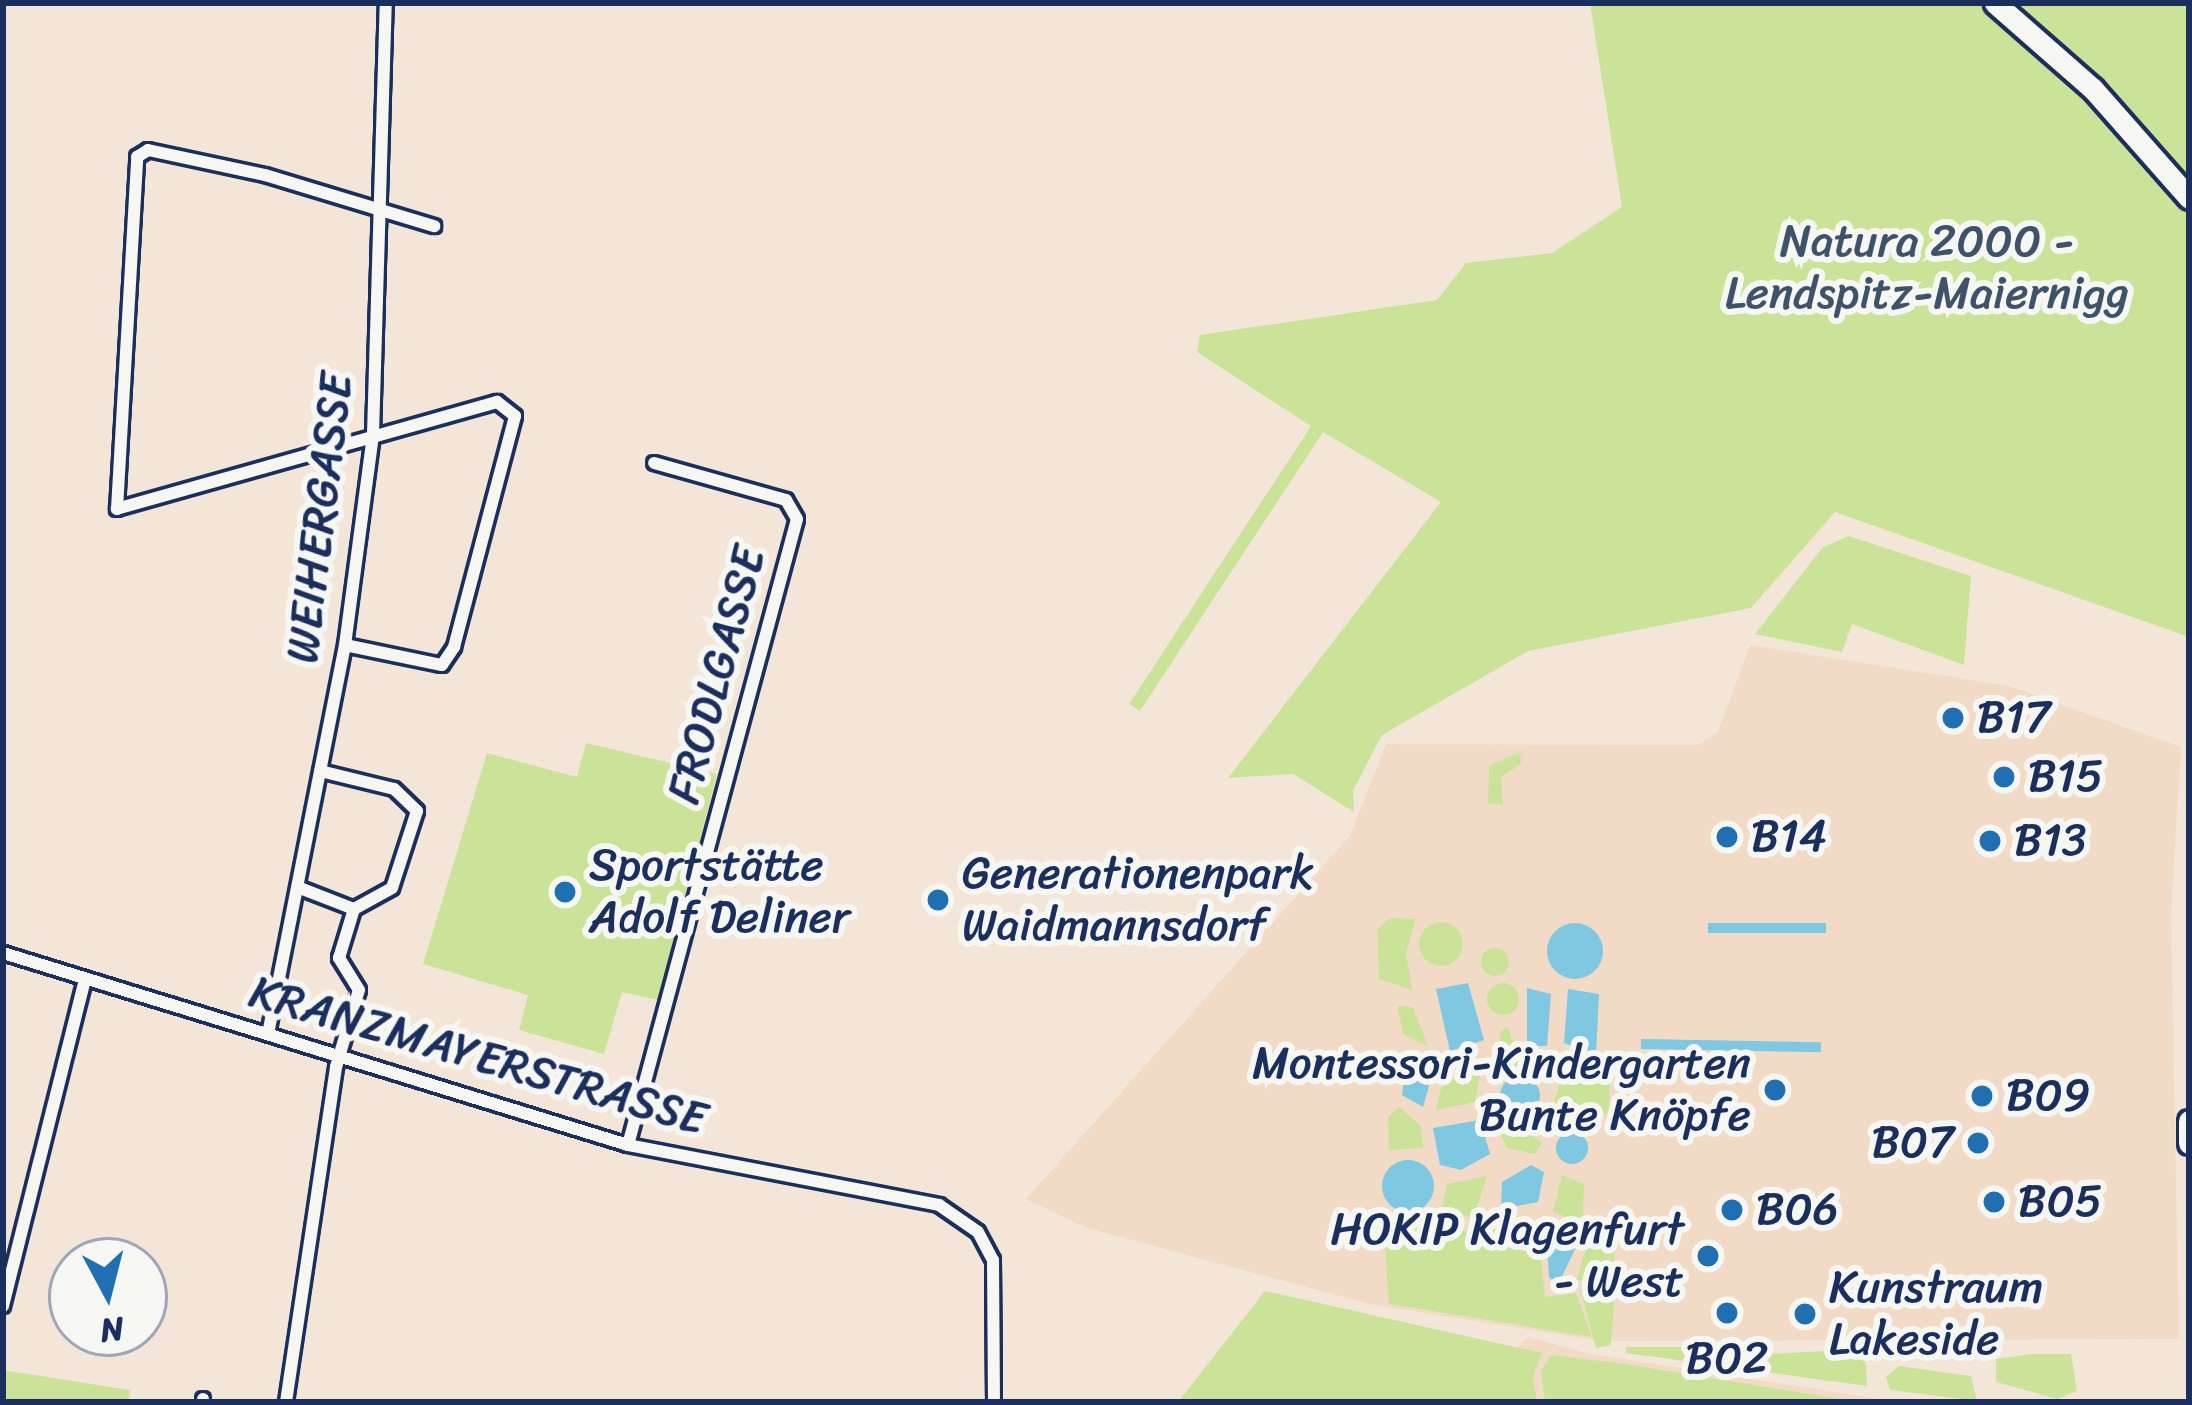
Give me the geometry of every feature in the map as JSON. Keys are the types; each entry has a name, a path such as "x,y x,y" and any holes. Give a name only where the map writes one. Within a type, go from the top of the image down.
{"main road":[{"path":"1995,3 2093,88 2189,198"},
{"path":"2189,1121 2189,1143"}],"street":[{"name":"WEIHERGASSE","path":"268,1034 345,645 373,434 386,3"},
{"path":"345,645 442,664 454,647 514,416 497,401 117,509 137,157 148,150 378,207 434,226"},
{"name":"FRODLGASSE","path":"628,1145 797,519 787,500 654,463"},
{"path":"286,1402 343,1053 359,990 339,958 354,909 392,888 417,803 320,771"},
{"path":"300,888 354,909"},
{"name":"KRANZMAYERSTRASSE","path":"3,953 343,1053 628,1145 939,1205 978,1232 989,1253 998,1289 994,1402"},
{"path":"3,1306 85,979"}],"shaded area":[{"path":"1750,645 2009,686 2181,747 2171,913 2179,1339 1601,1341 1369,1304 1087,1228 1026,1199 1350,836 1386,744 1697,745 1718,732"},
{"path":"1528,1337 1592,1354 1899,1402 1459,1402"}],"green space":[{"name":"Natura 2000 - Lendspitz-Maiernigg","path":"1590,3 2189,3 2189,637 1835,512 1751,608 1528,651 1382,735 1353,791 1354,812 1293,774 1228,778 1441,502 1323,432 1140,711 1129,704 1311,426 1197,352 1200,335 1437,300 1466,263 1552,253 1622,207"},
{"path":"1849,536 1971,576 1964,665 1852,624 1842,652 1755,634 1823,547"},
{"name":"Sportstätte Adolf Deliner","path":"586,743 717,774 658,1000 622,992 604,1054 519,1030 528,995 423,964 487,753 577,777"},
{"path":"1520,752 1521,764 1501,777 1503,805 1488,803 1489,766"},
{"path":"1390,918 1416,919 1406,953 1412,990 1379,979 1377,930"},
{"path":"1441,922 1457,928 1463,944 1457,960 1441,966 1425,960 1419,944 1425,928"},
{"path":"1495,948 1505,952 1509,962 1505,972 1495,976 1485,972 1481,962 1485,952"},
{"path":"1503,983 1514,988 1519,999 1514,1010 1503,1015 1492,1010 1487,999 1492,988"},
{"path":"1397,1005 1413,1007 1428,1046 1403,1034"},
{"path":"1508,1027 1518,1060 1567,1061 1502,1068 1500,1032"},
{"path":"1470,1065 1480,1075 1475,1102 1436,1110 1441,1088"},
{"path":"1585,1069 1610,1076 1609,1113 1549,1120 1562,1074"},
{"path":"1399,1107 1421,1126 1423,1148 1389,1150 1388,1117"},
{"path":"1520,1128 1542,1142 1535,1154 1507,1148 1501,1135"},
{"path":"1562,1175 1584,1184 1583,1223 1553,1212"},
{"path":"1487,1176 1474,1217 1441,1214 1447,1184"},
{"path":"1417,1217 1470,1233 1537,1220 1545,1297 1576,1293 1592,1337 1389,1304 1383,1218"},
{"path":"1590,1236 1614,1237 1615,1285 1576,1280"},
{"path":"1580,1289 1615,1291 1611,1345 1596,1348"},
{"path":"1265,1291 1542,1353 1533,1376 1537,1402 1178,1402"},
{"path":"1626,1347 1723,1347 1727,1356 1865,1349 1867,1386 1626,1353"},
{"path":"2071,1354 2077,1391 2057,1399 1996,1382 1996,1359"},
{"path":"1551,1355 1859,1402 1545,1402 1541,1371"},
{"path":"1899,1366 1971,1376 1977,1401 1890,1390 1886,1377"},
{"path":"3,1370 130,1390 129,1402 3,1402"}],"water":[{"path":"1575,923 1595,931 1603,951 1595,971 1575,979 1555,971 1547,951 1555,931"},
{"path":"1708,923 1826,923 1826,933 1708,933"},
{"path":"1468,983 1484,1040 1450,1051 1436,989"},
{"path":"1527,988 1551,994 1547,1046 1527,1046"},
{"path":"1568,989 1599,994 1596,1055 1564,1043"},
{"path":"1641,1039 1821,1042 1821,1052 1641,1049"},
{"path":"1407,1055 1432,1075 1423,1107 1402,1095"},
{"path":"1520,1076 1534,1082 1540,1096 1534,1110 1520,1116 1506,1110 1500,1096 1506,1082"},
{"path":"1480,1120 1490,1154 1461,1170 1440,1165 1433,1128"},
{"path":"1572,1132 1583,1137 1588,1148 1583,1159 1572,1164 1561,1159 1556,1148 1561,1137"},
{"path":"1408,1160 1426,1168 1434,1186 1426,1204 1408,1212 1390,1204 1382,1186 1390,1168"},
{"path":"1531,1165 1544,1172 1538,1202 1501,1209 1502,1182"},
{"path":"1561,1230 1577,1245 1558,1285 1549,1277 1547,1246 1551,1231"}],"place":[{"name":"B17","path":"1953,718"},
{"name":"B15","path":"2004,777"},
{"name":"B14","path":"1727,837"},
{"name":"B13","path":"1990,841"},
{"name":"Sportstätte Adolf Deliner","path":"565,892"},
{"name":"Generationenpark Waidmannsdorf","path":"938,900"},
{"name":"Montessori-Kindergarten Bunte Knöpfe","path":"1775,1090"},
{"name":"B09","path":"1982,1096"},
{"name":"B07","path":"1978,1143"},
{"name":"B05","path":"1994,1202"},
{"name":"B06","path":"1732,1210"},
{"name":"HOKIP Klagenfurt - West","path":"1708,1256"},
{"name":"B02","path":"1727,1313"},
{"name":"Kunstraum Lakeside","path":"1805,1314"}]}
